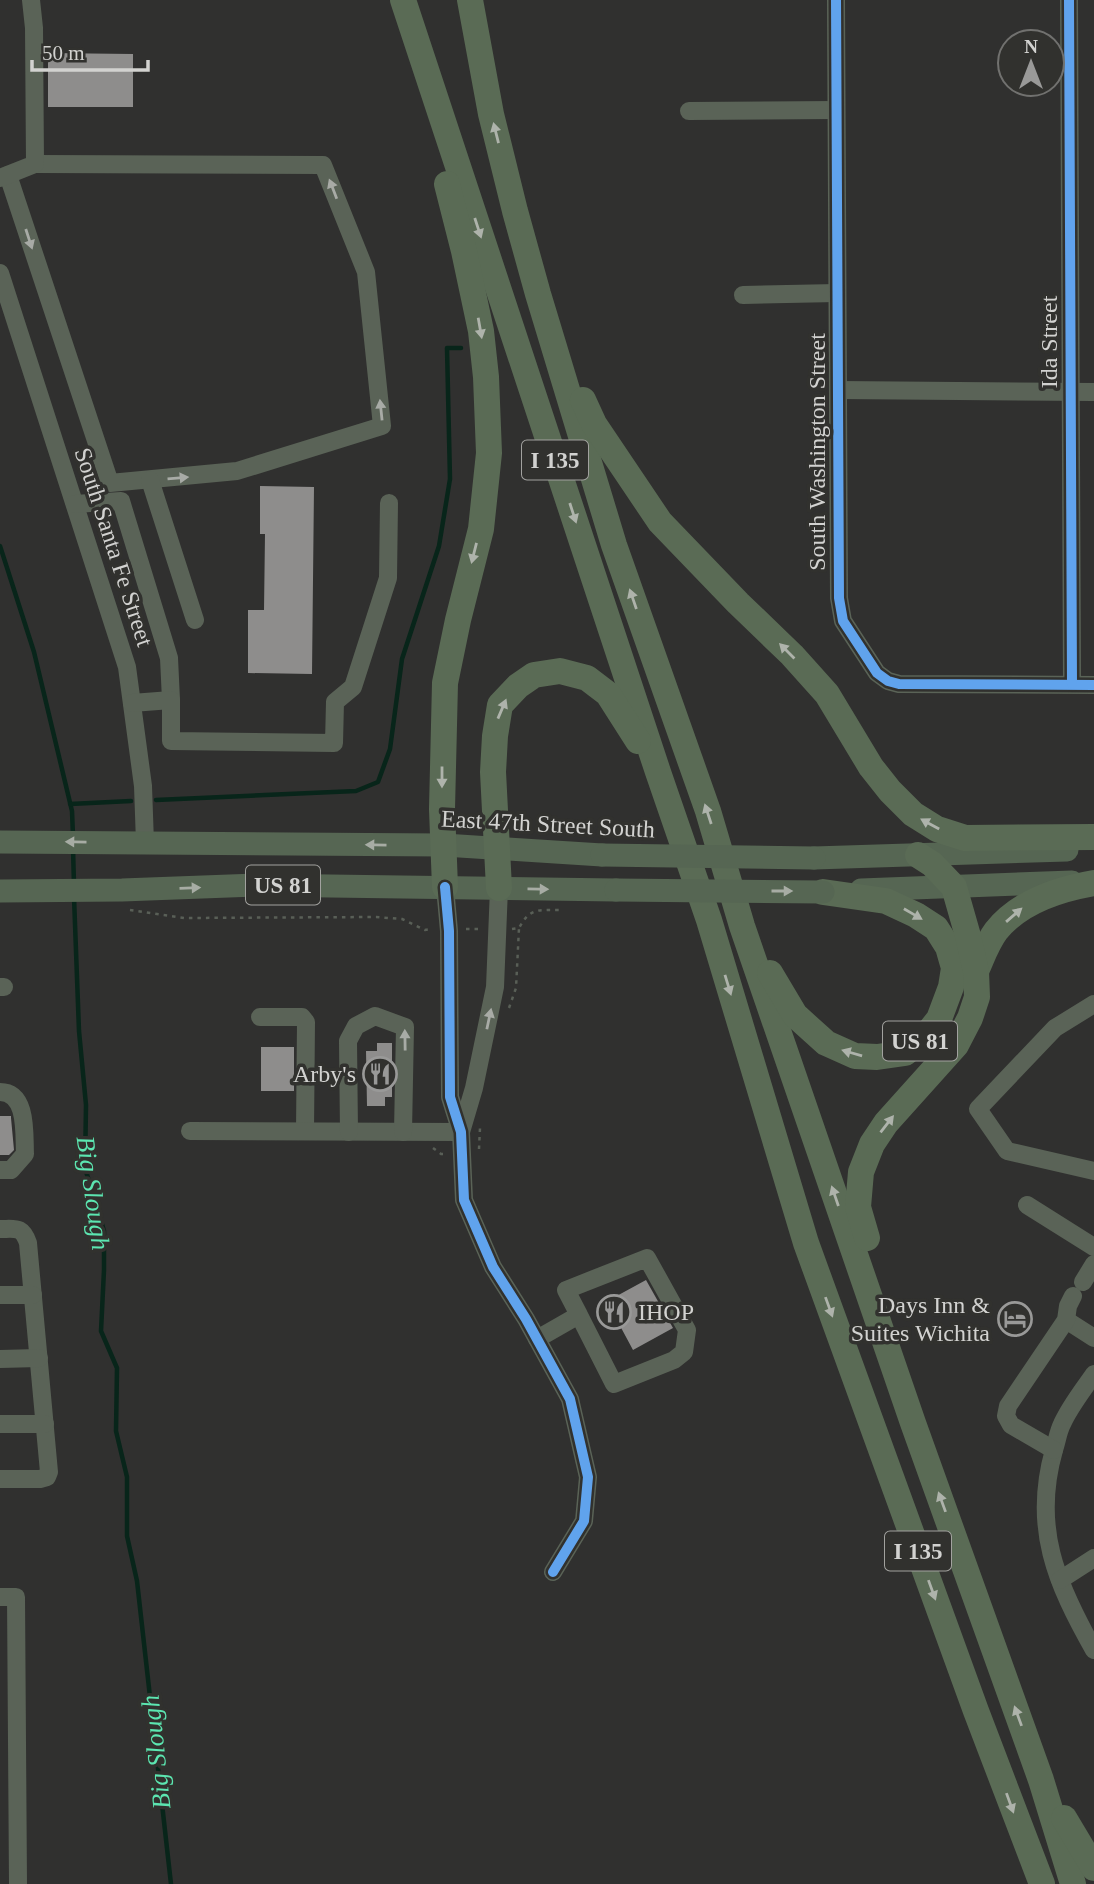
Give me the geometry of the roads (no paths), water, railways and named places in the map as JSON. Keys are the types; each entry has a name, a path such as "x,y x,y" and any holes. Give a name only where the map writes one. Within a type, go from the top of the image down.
{"highway":[{"name":"I 135","path":"400,0 709,919 806,1243 1037,1876"},
{"path":"400,0 464,251 481,331 486,390 489,453 481,529 445,683 442,788 445,887"},
{"name":"I 135","path":"470,0 491,114 538,294 614,545 708,811 742,926 913,1423 1041,1780"},
{"path":"538,294 594,424 660,522 827,694 871,767 913,814 937,829 965,838 1094,837"},
{"path":"499,888 493,772 495,736 500,705 518,685 534,675 560,671 587,678 608,694 658,772"},
{"path":"913,1423 885,1304 858,1207 861,1172 872,1144 886,1123 956,1045 977,997 976,971 954,887 932,864 918,855"},
{"path":"976,971 996,931 1023,906 1068,887 1094,882"},
{"name":"US 81","path":"742,926 795,1015 826,1043 855,1056 877,1057 905,1053 923,1038 939,1019 951,987 954,968 948,947 936,928 902,907 886,901 823,892"},
{"path":"1041,1780 1094,1868"},
{"path":"1041,1780 1073,1884"}],"main road":[{"name":"East 47th Street South","path":"0,842 444,845 603,855 814,858 1094,849"},
{"path":"823,892 1094,882"},
{"name":"US 81","path":"0,891 33,891 121,900 258,885 823,892"}],"street":[{"path":"32,0 35,164"},
{"name":"South Washington Street","path":"836,0 840,611 855,641 877,673 888,681 899,684 1094,685"},
{"name":"Ida Street","path":"1069,0 1072,684"},
{"path":"689,111 836,110"},
{"path":"35,164 323,165 366,272 382,426 237,471 110,483 4,176 35,164"},
{"name":"South Santa Fe Street","path":"0,273 127,667 143,786 145,843"},
{"path":"743,295 837,293"},
{"path":"838,390 1094,392"},
{"path":"150,480 195,621"},
{"path":"75,504 121,501 169,658 171,741 334,743 335,702 353,687 388,578 389,503"},
{"path":"132,703 171,700"},
{"path":"445,887 449,929 450,1097 461,1132 464,1200 493,1267 570,1399 588,1477 584,1521 553,1572"},
{"path":"461,1132 474,1088 495,987 499,888"},
{"path":"1094,1004 1055,1028 978,1110 1007,1151 1094,1171"},
{"path":"349,1132 348,1041 356,1026 375,1016 405,1027 403,1132"},
{"path":"260,1017 302,1017 306,1021 305,1131"},
{"path":"0,1092 7,1092 16,1098 23,1113 25,1154 11,1170 0,1170"},
{"path":"190,1131 461,1132"},
{"path":"1027,1205 1094,1247"},
{"path":"0,1229 19,1229 25,1233 29,1243 49,1472 47,1477 40,1479 0,1479"},
{"path":"647,1258 687,1330 684,1352 674,1360 614,1384 579,1315 566,1290 647,1258"},
{"path":"1054,1450 1011,1425 1006,1416 1008,1406 1066,1320 1068,1306 1094,1264"},
{"path":"0,1295 33,1295"},
{"path":"537,1339 579,1315"},
{"path":"1066,1320 1094,1338"},
{"path":"0,1359 39,1358"},
{"path":"1094,1374 1062,1424 1048,1471 1045,1519 1050,1555 1072,1611 1094,1650"},
{"path":"0,1424 45,1424"},
{"path":"1060,1580 1094,1559"},
{"path":"0,1597 16,1597 8,1756 18,1884"}],"waterway":[{"path":"156,800 356,791 378,782 390,749 402,659 439,546 450,479 447,348 461,348"},
{"name":"Big Slough","path":"0,546 34,652 72,811 73,836"},
{"path":"70,804 131,801"},
{"name":"Big Slough","path":"73,848 74,885"},
{"name":"Big Slough","path":"74,897 79,1031 86,1105 85,1168 104,1231 101,1331 117,1368 116,1431 127,1477 127,1536 137,1581 171,1884"}],"place":[{"name":"Arby's","path":"380,1074"},
{"name":"IHOP","path":"614,1312"},
{"name":"Days Inn & Suites Wichita","path":"1015,1319"}]}
